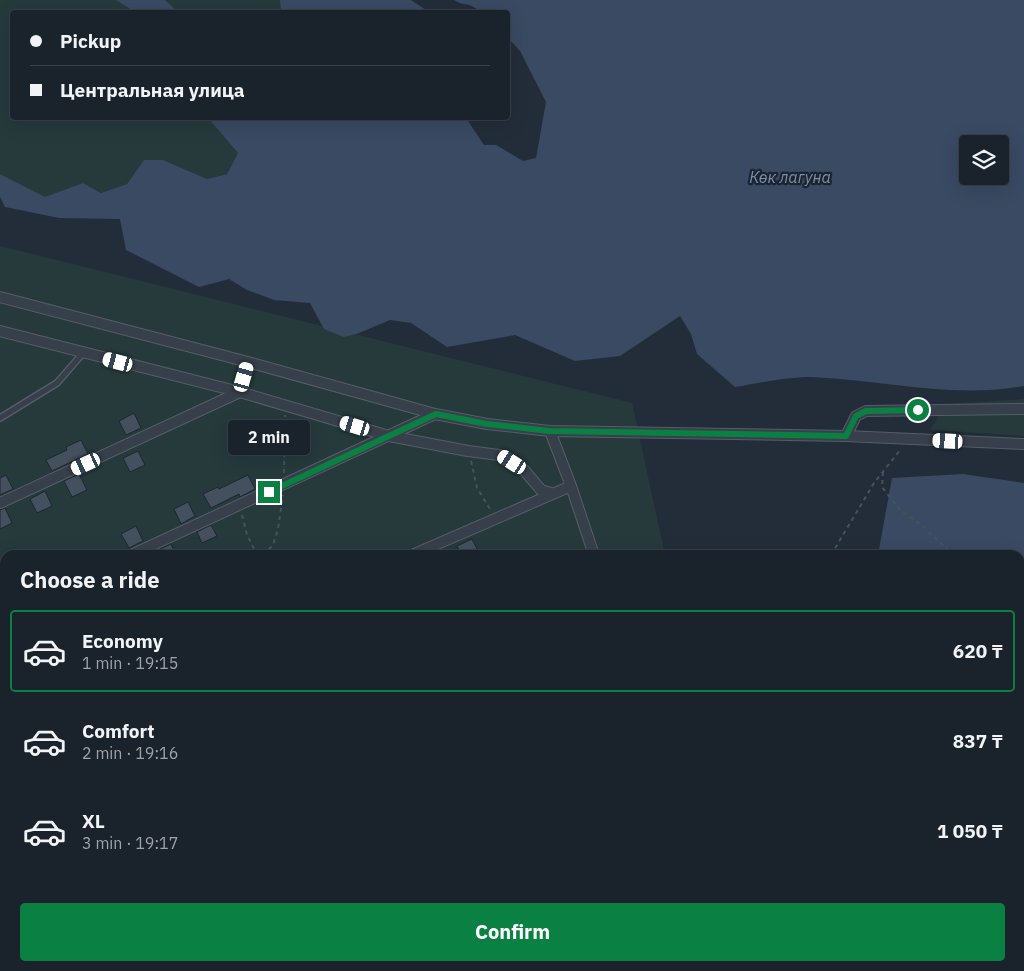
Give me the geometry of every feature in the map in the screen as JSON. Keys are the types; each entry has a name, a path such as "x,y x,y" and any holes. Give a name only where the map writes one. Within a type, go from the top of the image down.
{"street":[{"path":"0,297 436,414 487,424 550,431 846,436 1024,444"},
{"path":"3,334 240,392 390,436 499,455 524,470 541,490 551,493"},
{"path":"240,392 248,362"},
{"path":"0,503 240,392"},
{"path":"846,436 856,416 866,411 1024,409"},
{"path":"142,550 436,414"},
{"path":"550,431 592,550"},
{"path":"423,550 551,493 571,486"}],"lane":[{"path":"0,418 57,383 84,353"}],"path":[{"path":"834,550 874,483 910,439"},
{"path":"468,451 477,488 496,518"},
{"path":"883,472 882,487 900,510 923,526 948,550"},
{"path":"239,506 247,535 254,550"}],"green space":[{"path":"0,0 116,0 132,10 10,10 10,120 210,120 238,153 227,174 207,179 163,160 144,160 127,184 101,193 83,183 45,198 0,174"},
{"path":"165,0 280,0 281,10 176,10"},
{"path":"0,246 632,403 664,550 0,550"},
{"path":"1024,399 1024,436 930,430 947,404"}],"water":[{"path":"116,0 165,0 176,10 132,10"},
{"path":"280,0 411,0 426,10 281,10"},
{"name":"Көк лагуна","path":"454,0 1024,0 1024,386 997,389 944,390 802,377 735,387 697,354 691,334 680,316 620,356 575,361 515,335 447,347 411,323 390,320 344,337 324,329 310,303 274,300 247,290 229,279 199,287 126,250 120,219 59,218 5,207 0,197 0,174 45,197 83,183 101,193 127,184 144,160 163,160 207,179 227,174 238,153 210,120 465,120 468,121 484,145 496,145 523,161 536,158 546,102 520,51 510,40 510,10 478,10 473,6"},
{"path":"963,474 1024,483 1024,550 879,550 892,478"}],"building":[{"path":"134,413 141,428 126,435 119,421"},
{"path":"81,440 88,454 52,471 46,460 67,450 66,447"},
{"path":"138,451 145,465 130,472 123,458"},
{"path":"79,474 87,490 72,497 64,481"},
{"path":"6,475 13,489 0,495 0,478"},
{"path":"248,475 255,489 240,497 239,494 211,508 203,494 218,487 219,489"},
{"path":"45,491 52,506 37,513 30,499"},
{"path":"188,502 195,516 181,524 174,509"},
{"path":"5,508 12,523 0,529 0,510"},
{"path":"211,525 217,536 202,543 197,532"},
{"path":"136,526 143,541 129,548 121,534"},
{"path":"472,539 478,550 459,550 457,546"},
{"path":"171,544 174,550 158,550"}],"route":[{"path":"269,492 436,414 487,424 550,431 846,436 856,416 866,411 918,410"}]}
